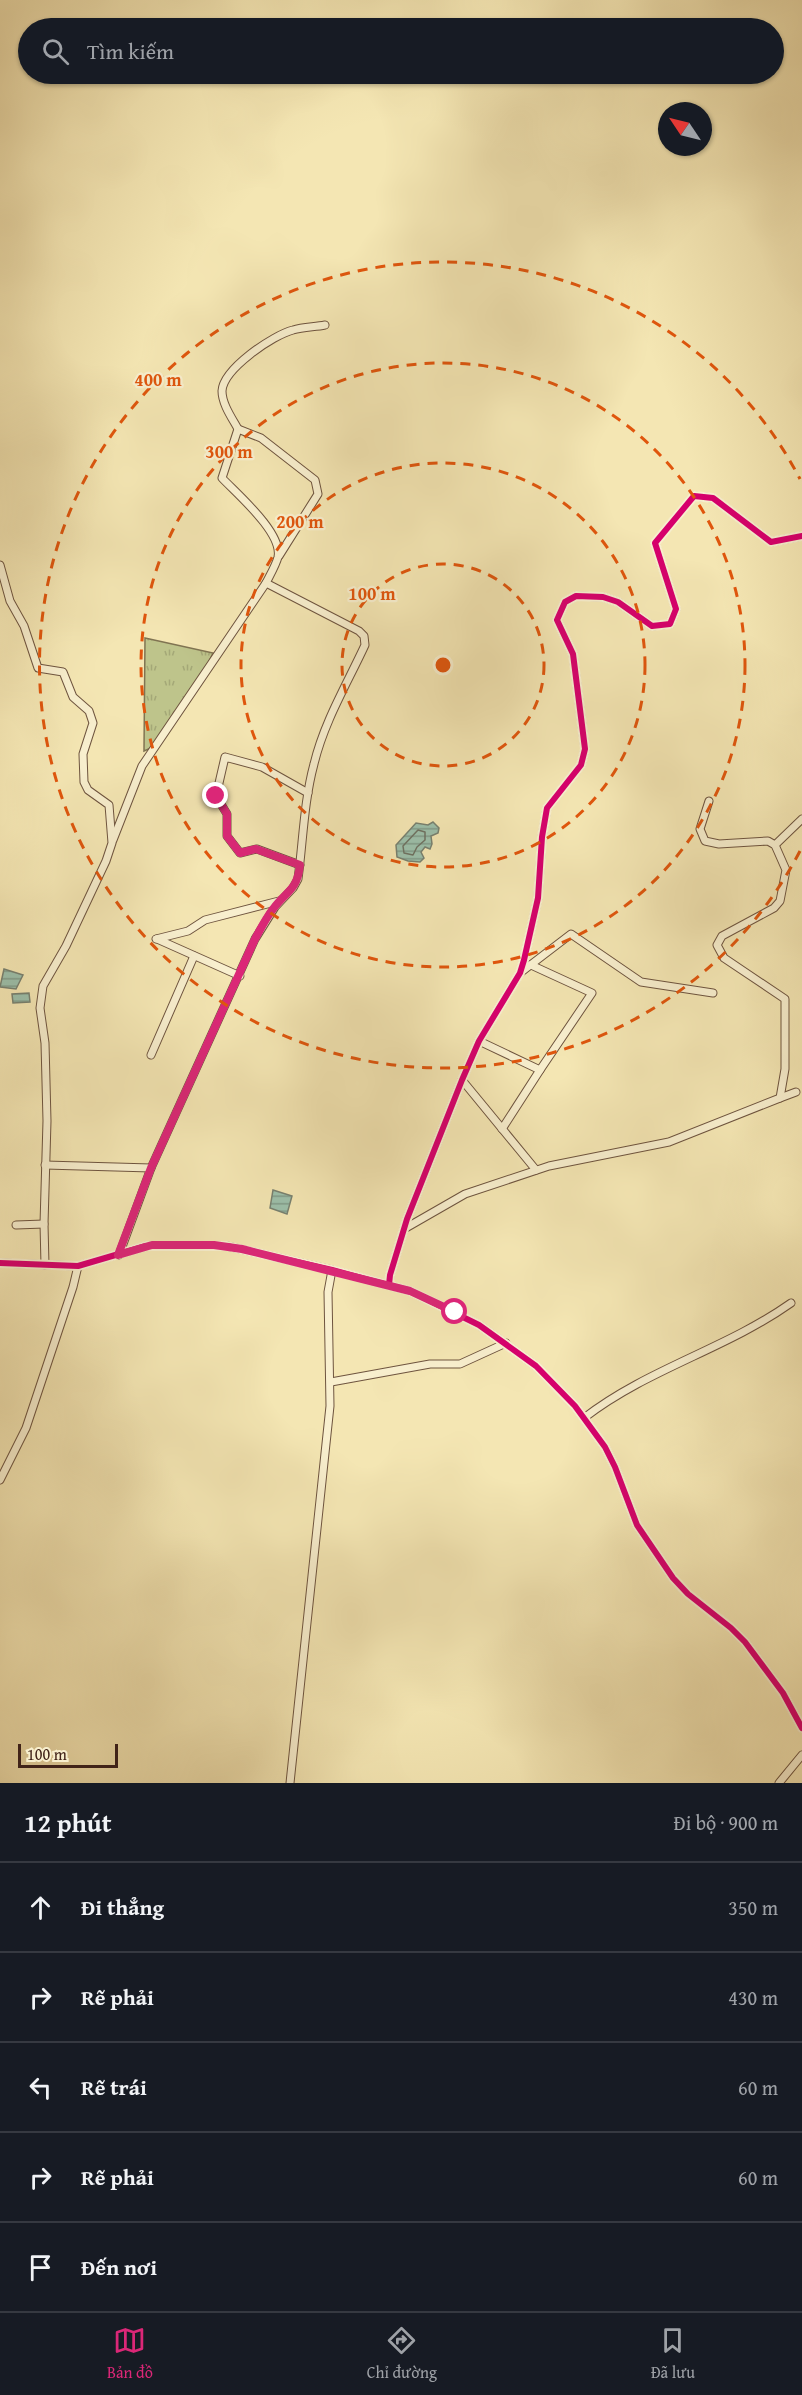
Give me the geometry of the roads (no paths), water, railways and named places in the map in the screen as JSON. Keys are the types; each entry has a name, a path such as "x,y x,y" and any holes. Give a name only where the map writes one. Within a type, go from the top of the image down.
{"street":[{"path":"45,1265 47,1121 45,1042 40,1008 43,986 66,946 106,861 142,766 266,583 279,556 318,494 315,480 261,438 238,429 224,401 222,388 238,363 292,330 325,325"},
{"path":"238,429 222,478 263,521 276,543 279,556"},
{"path":"389,1285 404,1229 462,1080 479,1041 519,973 538,898 542,837 547,808 580,765 585,749 573,654 557,620 565,602 576,596 603,597 618,602 652,626 670,624 676,609 655,543 694,496 713,498 771,542 802,536"},
{"path":"0,565 10,601 24,626 38,668 63,672 72,697 89,711 93,723 83,754 84,782 88,789 109,805 112,843"},
{"path":"118,1255 151,1168 255,939 265,920 298,879 308,793 320,743 365,645 365,640 359,631 266,583"},
{"path":"300,865 256,849 240,853 227,836 227,814 216,796 225,757 262,766 308,793"},
{"path":"709,801 700,829 705,841 719,844 768,841 775,845 786,870 780,901 774,908 722,936 717,945 724,958 784,999 785,1070 780,1098"},
{"path":"775,845 802,819"},
{"path":"240,976 156,939 188,931 205,920 281,901"},
{"path":"519,973 571,934 641,982 713,993"},
{"path":"151,1055 195,956"},
{"path":"502,1129 592,993 531,965"},
{"path":"479,1041 540,1070"},
{"path":"462,1080 536,1170"},
{"path":"404,1229 465,1194 536,1170 669,1142 796,1092"},
{"path":"45,1165 151,1168"},
{"path":"16,1225 44,1224"},
{"path":"0,1263 78,1266 152,1245 214,1245 242,1249 389,1285 424,1296 479,1325 506,1343 551,1381 584,1418 612,1460 637,1525 672,1578 745,1642 783,1693 802,1728"},
{"path":"0,1480 26,1428 78,1266"},
{"path":"290,1783 331,1382 328,1292 332,1270"},
{"path":"584,1418 613,1397 757,1326 791,1303"},
{"path":"331,1382 430,1364 460,1364 506,1343"},
{"path":"779,1783 802,1755"}],"water":[{"path":"433,822 439,828 438,833 431,836 430,849 425,847 421,852 424,858 420,862 397,857 396,845 416,823 428,825"},
{"path":"4,969 23,975 16,989 0,987"},
{"path":"29,993 30,1002 13,1003 12,994"},
{"path":"273,1190 292,1196 287,1214 270,1208"}]}
